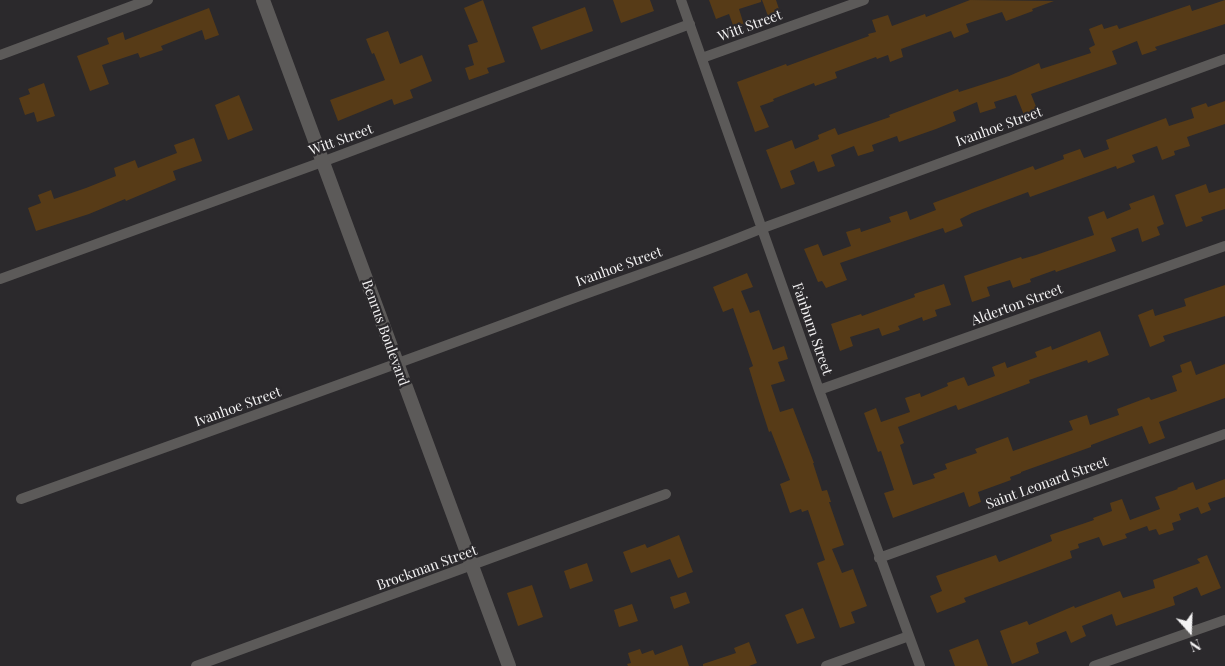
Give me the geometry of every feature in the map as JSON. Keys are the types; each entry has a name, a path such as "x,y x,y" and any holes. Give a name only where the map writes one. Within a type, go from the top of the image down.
{"street":[{"path":"0,55 148,0"},
{"name":"Benrus Boulevard","path":"263,0 508,666"},
{"name":"Fairburn Street","path":"681,0 879,558 920,666"},
{"name":"Witt Street","path":"702,58 864,0"},
{"name":"Witt Street","path":"0,278 322,162 690,24"},
{"name":"Ivanhoe Street","path":"21,500 704,252 763,228 1225,60"},
{"name":"Alderton Street","path":"819,390 1225,246"},
{"name":"Saint Leonard Street","path":"879,558 1225,434"},
{"name":"Brockman Street","path":"196,666 666,494"},
{"path":"1094,666 1225,620"},
{"path":"826,666 909,636"}],"building":[{"path":"483,0 505,62 487,68 489,73 469,80 465,68 474,65 468,45 478,42 464,8"},
{"path":"613,0 650,0 654,11 621,23"},
{"path":"709,0 761,0 761,2 739,9 744,25 734,28 729,14 716,19"},
{"path":"762,0 776,0 780,12 768,16"},
{"path":"970,0 1054,1 1006,21 1002,12 966,24 969,32 954,38 951,31 901,49 903,57 890,62 888,55 877,59 876,57 835,72 837,78 815,86 814,83 773,99 774,101 760,106 769,127 755,132 737,82 869,36 868,34 876,32 872,20 888,15 892,26 925,14 926,17"},
{"path":"1225,0 1225,24 1155,47 1157,50 1142,55 1137,41 1112,51 1117,64 1031,94 1037,109 1024,115 1016,95 994,102 996,108 980,113 977,102 953,112 956,121 936,129 899,142 897,136 872,145 874,151 858,156 854,146 831,155 835,166 818,172 814,161 790,171 795,184 781,189 766,150 792,140 795,149 819,139 818,135 835,128 838,135 890,117 889,115 958,89 959,92 1009,76 1039,63 1041,69 1091,53 1089,48 1095,45 1089,29 1102,24 1104,29 1117,25 1119,29 1190,5 1192,11"},
{"path":"585,7 593,31 541,50 532,27"},
{"path":"209,8 219,35 205,40 202,30 161,46 163,50 140,58 138,53 102,65 109,84 90,91 77,56 109,44 107,38 123,32 125,40"},
{"path":"388,31 400,64 422,55 432,81 410,90 413,98 394,105 392,99 338,121 330,100 385,80 366,39"},
{"path":"44,83 55,116 37,122 34,112 25,115 19,98 30,94 28,89"},
{"path":"239,95 253,130 228,140 215,105"},
{"path":"1225,101 1225,124 1187,137 1190,146 1174,151 1175,155 1162,160 1157,146 1132,155 1135,162 1117,169 1116,166 1030,197 1028,192 972,213 960,219 963,226 945,233 943,228 840,263 847,280 826,288 822,281 818,282 804,249 818,244 823,256 851,246 846,232 860,228 861,232 891,222 889,217 907,211 910,220 936,210 933,203 1033,166 1035,170 1064,159 1063,155 1080,149 1084,158 1109,149 1106,140 1166,118 1169,126 1194,118 1191,108 1206,103 1208,107"},
{"path":"194,138 202,161 173,171 176,180 126,201 125,199 89,214 36,231 28,208 41,203 38,195 51,190 54,199 86,188 116,176 114,168 135,160 138,168 177,153 174,145"},
{"path":"1206,184 1209,193 1225,188 1225,209 1201,217 1203,221 1186,227 1175,195"},
{"path":"1154,195 1164,224 1157,227 1160,235 1142,242 1138,228 1111,238 1116,251 1056,272 1055,270 1030,279 1031,282 1013,288 1010,280 987,287 990,296 972,302 964,276 1021,257 1022,259 1036,255 1094,235 1088,217 1104,211 1107,219 1131,209 1129,204"},
{"path":"747,273 753,287 741,291 750,313 759,310 773,350 784,346 788,359 778,362 785,381 771,385 780,412 793,408 814,463 822,491 827,490 831,502 829,502 844,545 832,549 842,573 853,569 867,606 851,612 855,623 840,628 817,563 825,560 808,510 802,512 801,509 790,513 780,484 790,480 771,431 769,432 749,368 753,366 733,308 723,312 713,287"},
{"path":"944,284 951,305 935,310 937,316 923,321 922,317 898,326 900,330 882,336 879,328 850,337 853,346 840,351 831,324 861,314 862,316 915,297 914,294"},
{"path":"1225,285 1225,316 1163,336 1165,341 1150,347 1138,315 1153,309 1155,316 1186,306 1184,299"},
{"path":"1100,331 1109,355 1088,363 1087,360 1029,380 1030,383 958,410 956,405 898,427 904,443 900,445 913,485 935,478 933,474 947,469 945,464 977,453 975,449 1008,437 1013,451 1073,430 1069,421 1087,415 1090,425 1119,415 1117,409 1149,397 1151,400 1177,391 1172,376 1182,372 1180,365 1191,361 1196,375 1225,364 1225,398 1159,422 1165,438 1149,444 1142,426 1010,477 1011,480 978,492 981,502 969,507 964,492 893,518 884,493 894,490 881,451 878,452 864,413 876,408 881,422 910,412 905,398 920,393 921,397 948,386 947,383 964,377 968,386 995,376 992,367 1005,362 1007,368 1037,357 1035,352 1051,346 1052,350"},
{"path":"1225,479 1225,497 1208,503 1211,510 1201,514 1198,507 1179,514 1181,520 1172,523 1174,530 1159,535 1156,529 1149,531 1147,526 1125,534 1127,538 1103,546 1099,537 1078,544 1079,548 1070,551 1072,558 964,598 966,602 937,613 930,596 942,591 936,576 996,555 999,562 1052,541 1050,535 1094,520 1093,518 1112,511 1110,503 1122,499 1130,520 1160,509 1155,497 1193,482 1196,490"},
{"path":"679,535 693,572 678,578 670,559 631,573 623,552 645,544 647,548"},
{"path":"1207,555 1221,588 1201,596 1197,587 1173,597 1175,605 1116,626 1112,614 1082,626 1086,636 1071,643 1066,631 1036,643 1039,653 1012,664 1000,631 1027,621 1029,625 1074,606 1075,608 1120,591 1123,598 1155,588 1153,580 1200,563 1197,559"},
{"path":"587,563 593,581 570,589 564,571"},
{"path":"532,585 543,617 518,626 507,593"},
{"path":"686,592 690,603 674,609 670,597"},
{"path":"632,604 638,621 619,627 614,610"},
{"path":"803,608 815,638 797,644 785,615"},
{"path":"978,639 988,666 955,666 949,650"},
{"path":"749,642 757,663 749,666 703,666 703,664 736,653 734,648"},
{"path":"682,645 689,666 628,666 627,664 631,663 628,653 640,649 642,654 653,650 655,655"}]}
